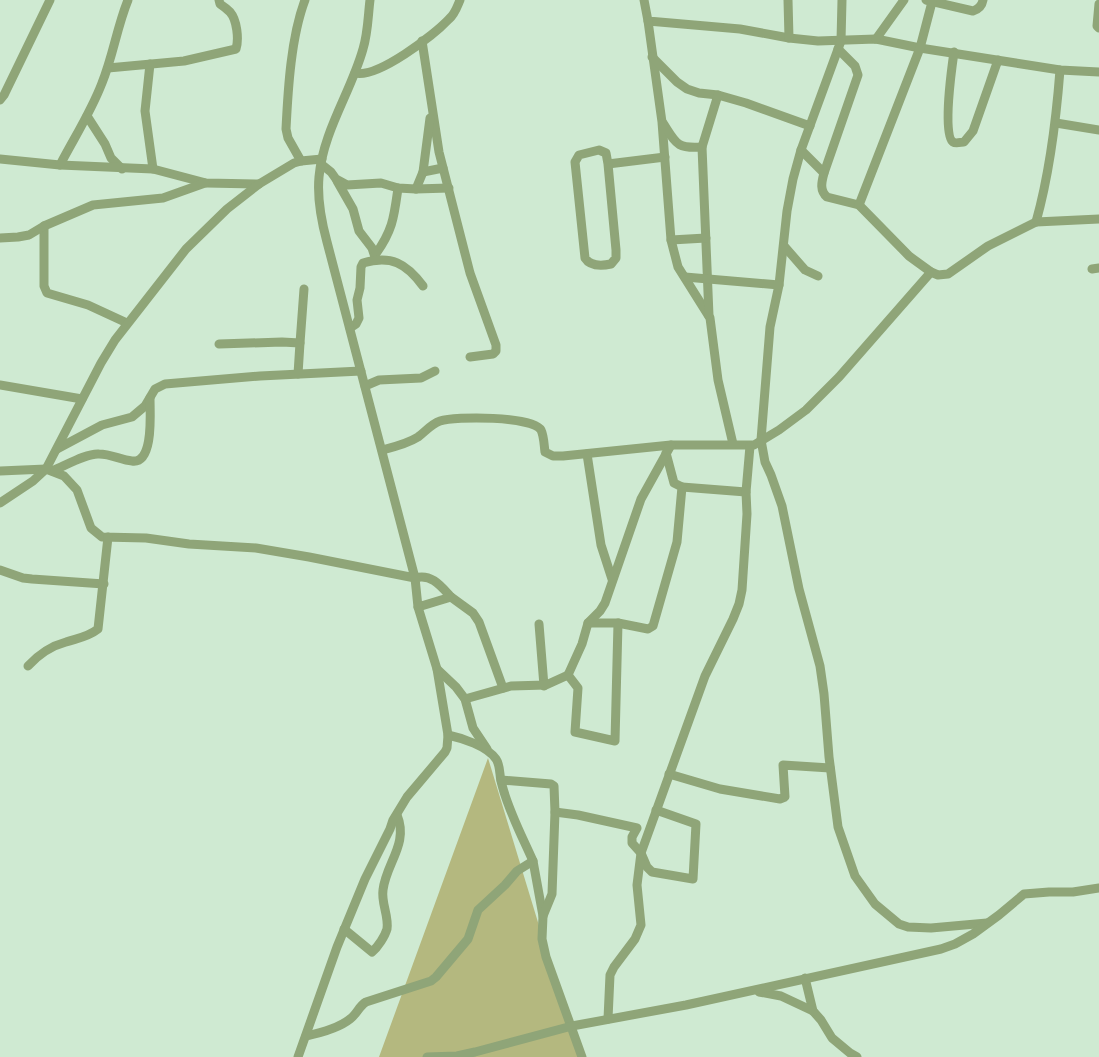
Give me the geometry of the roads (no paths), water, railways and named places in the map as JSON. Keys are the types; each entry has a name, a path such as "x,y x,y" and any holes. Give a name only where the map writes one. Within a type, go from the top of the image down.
{"street":[{"path":"0,100 50,0"},
{"path":"60,165 87,116 108,68 119,22 128,0"},
{"path":"108,68 193,59 236,49 238,43 233,18 228,10 220,5 219,0"},
{"path":"301,161 286,129 295,37 304,0"},
{"path":"298,1057 344,929 393,820 407,797 445,752 448,744 437,669 418,607 415,578 321,216 318,187 321,162 366,38 370,0"},
{"path":"355,73 364,74 400,58 449,20 460,0"},
{"path":"645,0 662,122 671,240 678,267 709,318"},
{"path":"788,0 789,38"},
{"path":"842,0 839,45 801,150 787,211 779,285 770,327 761,440 765,462 782,506 799,589 820,666 830,768 841,838 855,876 875,904 899,924 931,928 987,923"},
{"path":"876,39 904,0"},
{"path":"859,205 920,48 929,1 973,11 982,5 983,0"},
{"path":"1099,4 1099,28"},
{"path":"648,21 740,29 839,45 876,39 1060,70 1099,72"},
{"path":"422,41 443,168 470,273 496,345 493,354 470,357"},
{"path":"839,45 855,66 858,75 824,173 823,194 859,205 909,256 931,272 938,275 948,274 988,246 1036,222 1099,219"},
{"path":"954,52 948,123 950,138 958,143 964,142 973,131 998,60"},
{"path":"652,57 687,89 746,103 810,126"},
{"path":"150,64 145,111 153,169"},
{"path":"1036,222 1049,168 1060,70"},
{"path":"718,95 702,147 709,318 718,380 733,444"},
{"path":"416,189 423,172 431,106"},
{"path":"87,116 101,136 111,158 122,169"},
{"path":"662,122 678,144 684,147 702,147"},
{"path":"1056,123 1099,130"},
{"path":"599,150 606,153 608,164 615,258 611,264 594,265 584,257 575,162 579,155 599,150"},
{"path":"801,150 824,173"},
{"path":"608,164 665,157"},
{"path":"0,159 153,169 206,183 259,184"},
{"path":"49,470 101,363 127,323 186,249 227,209 259,184 301,161 321,162 336,179 353,209 361,234 376,258"},
{"path":"423,172 443,168"},
{"path":"336,179 347,185 381,183 398,188 449,188"},
{"path":"0,238 23,237 93,205 163,198 206,183"},
{"path":"376,258 390,232 398,188"},
{"path":"44,226 44,286 47,293 88,305 127,323"},
{"path":"671,240 706,237"},
{"path":"784,246 805,270 818,276"},
{"path":"349,328 356,324 359,318 357,300 361,284 361,265 366,262 376,258 399,262 413,272 423,286"},
{"path":"382,450 415,439 440,421 471,418 524,422 540,428 544,448 553,456 733,444 750,446 779,430 806,410 839,377 931,272"},
{"path":"685,277 779,285"},
{"path":"298,374 303,289"},
{"path":"219,344 300,343"},
{"path":"57,449 102,425 139,413 155,389 165,384 361,371"},
{"path":"365,386 379,380 421,378 435,371"},
{"path":"0,385 82,399"},
{"path":"0,503 49,470 97,454 141,460 148,447 150,396"},
{"path":"608,1019 610,975 635,939 641,925 637,886 641,853 705,676 739,604 750,446"},
{"path":"668,449 674,483 682,487 746,492"},
{"path":"465,699 512,686 544,686 568,675 588,623 603,607 641,499 668,449"},
{"path":"587,454 601,545 612,580"},
{"path":"0,471 49,470 64,476 74,486 92,530 100,536 256,548 415,578 430,578 478,619 503,688"},
{"path":"588,623 618,622 648,629 653,626 677,541 682,487"},
{"path":"28,666 53,647 86,637 96,631 99,626 108,537"},
{"path":"0,570 23,578 104,584"},
{"path":"418,607 451,597"},
{"path":"568,675 578,688 575,732 615,741 618,622"},
{"path":"539,624 544,686"},
{"path":"437,669 465,699 473,728 488,752"},
{"path":"448,735 461,737 488,752 498,763 500,780 513,817 533,861 543,916 544,946 582,1057"},
{"path":"669,774 720,789 780,799 785,797 783,765 830,768"},
{"path":"500,780 554,786 552,894 543,916"},
{"path":"637,828 631,841 652,872 693,879 695,824 656,810"},
{"path":"555,813 650,830"},
{"path":"344,929 372,952 386,930 383,891 400,838 401,824 397,816"},
{"path":"306,1036 349,1020 363,1003 431,981 468,939 480,908 517,871 533,861"},
{"path":"427,1057 457,1056 572,1026 686,1005 941,949 964,939 1024,894 1099,888"},
{"path":"805,978 813,1011 837,1043 857,1057"},
{"path":"744,992 781,996 813,1011"}]}
